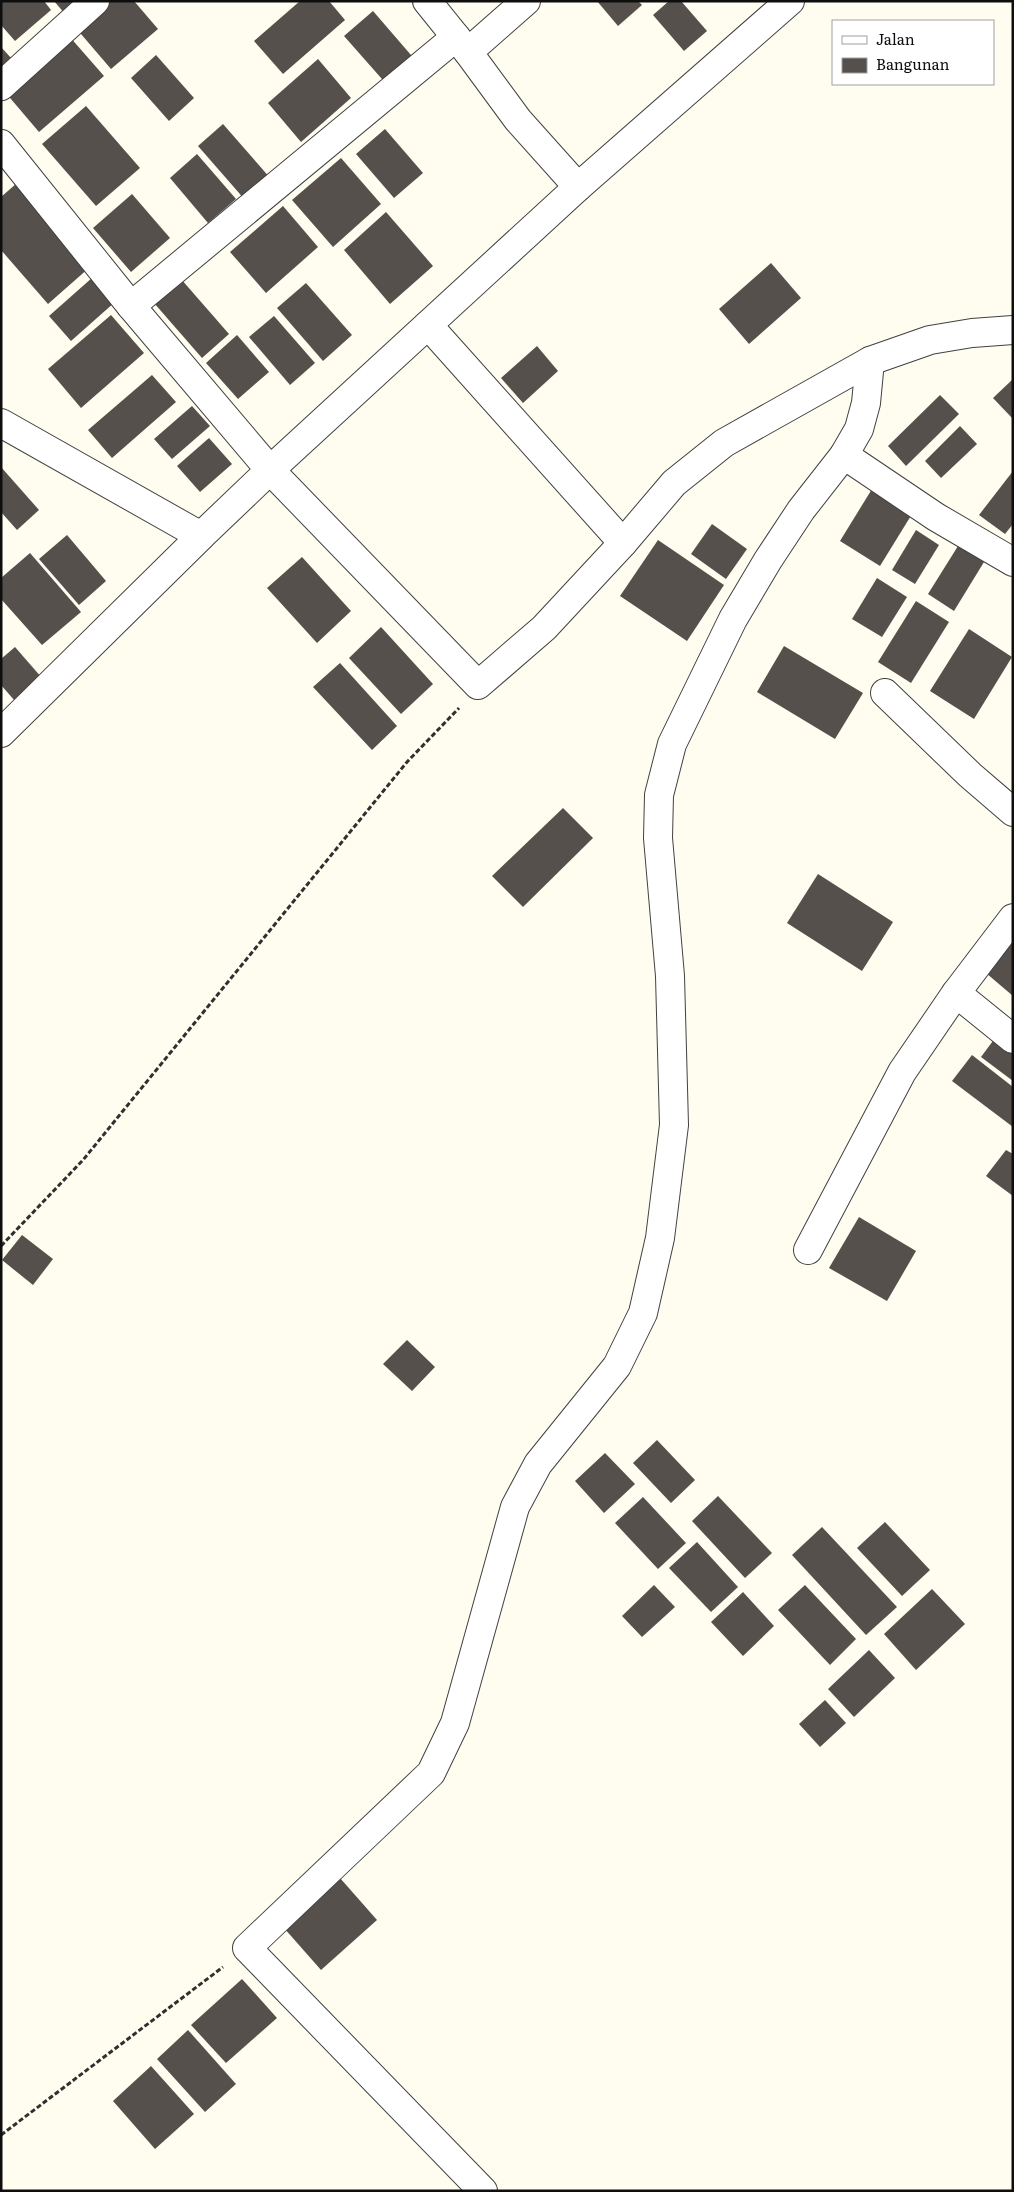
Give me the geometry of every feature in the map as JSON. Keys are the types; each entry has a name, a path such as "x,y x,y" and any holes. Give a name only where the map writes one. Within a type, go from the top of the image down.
{"street":[{"path":"1,86 94,1"},
{"path":"426,1 462,44 518,120 578,187"},
{"path":"131,306 462,44 526,1"},
{"path":"1,733 270,470 578,187 790,1"},
{"path":"1,144 131,306 270,470 478,685 544,628 623,543 674,482 724,443 870,361 930,340 972,333 1013,330"},
{"path":"428,325 623,543"},
{"path":"483,2191 247,1948 431,1773 455,1724 515,1507 538,1464 617,1366 643,1313 660,1238 674,1125 670,976 658,838 659,795 672,744 733,619 768,560 801,510 844,455 859,429 866,403 870,361"},
{"path":"1,423 201,536"},
{"path":"844,455 936,517 1013,562"},
{"path":"885,693 970,775 1013,812"},
{"path":"808,1250 902,1072 956,993 1013,918"},
{"path":"956,993 1013,1039"}],"path":[{"path":"1,1246 84,1160 407,762 450,719 478,685"},
{"path":"1,2135 247,1948"}],"building":[{"path":"1,1 44,1 51,10 15,41 1,25"},
{"path":"54,1 80,1 65,14"},
{"path":"105,1 134,1 158,29 111,69 75,27"},
{"path":"300,1 329,1 345,20 283,74 254,41"},
{"path":"597,1 638,1 642,5 618,26"},
{"path":"669,1 681,1 707,31 684,51 653,15"},
{"path":"373,11 417,62 389,87 344,36"},
{"path":"69,36 104,76 39,132 5,92"},
{"path":"1,47 12,59 1,68"},
{"path":"156,55 194,98 169,121 131,78"},
{"path":"318,59 351,98 301,142 268,103"},
{"path":"86,106 140,168 96,206 42,144"},
{"path":"223,124 271,179 246,201 198,146"},
{"path":"385,129 423,173 394,198 356,154"},
{"path":"197,154 236,199 208,223 170,178"},
{"path":"341,158 381,204 333,247 292,200"},
{"path":"17,183 90,267 48,304 1,250 1,197"},
{"path":"132,194 170,238 131,272 93,228"},
{"path":"283,206 318,247 266,293 230,252"},
{"path":"386,212 433,266 390,304 344,250"},
{"path":"771,263 801,298 749,344 719,309"},
{"path":"93,277 115,302 71,341 49,316"},
{"path":"181,279 229,334 202,358 154,303"},
{"path":"306,283 352,335 323,361 277,308"},
{"path":"111,315 144,353 81,408 48,369"},
{"path":"274,316 315,363 290,385 249,337"},
{"path":"237,335 269,372 238,399 206,363"},
{"path":"537,346 558,371 523,403 501,378"},
{"path":"152,375 176,402 112,458 88,430"},
{"path":"1013,379 1013,419 993,398"},
{"path":"940,395 959,414 906,466 888,446"},
{"path":"192,406 210,426 172,459 154,439"},
{"path":"960,426 977,444 941,478 925,461"},
{"path":"209,438 232,464 200,492 177,466"},
{"path":"1,467 39,510 17,530 1,512"},
{"path":"1013,471 1013,524 1005,534 979,515"},
{"path":"872,489 912,514 880,566 840,541"},
{"path":"712,524 747,549 726,579 691,554"},
{"path":"916,530 939,545 915,584 892,570"},
{"path":"67,535 106,581 79,605 39,559"},
{"path":"658,540 724,585 687,641 620,596"},
{"path":"958,546 984,562 954,611 928,594"},
{"path":"30,553 81,612 42,645 1,599 1,578"},
{"path":"302,557 351,611 317,643 267,588"},
{"path":"877,578 907,597 882,637 852,619"},
{"path":"916,601 949,622 911,683 878,662"},
{"path":"381,627 433,684 401,714 349,658"},
{"path":"969,629 1012,657 974,719 930,691"},
{"path":"784,646 863,693 835,739 757,692"},
{"path":"15,647 42,678 15,701 1,685 1,659"},
{"path":"340,663 397,726 372,750 313,687"},
{"path":"563,808 593,838 523,907 492,876"},
{"path":"818,874 893,922 862,971 787,923"},
{"path":"1013,942 1013,996 986,973"},
{"path":"998,1034 1013,1045 1013,1081 981,1057"},
{"path":"972,1055 1013,1087 1013,1127 952,1081"},
{"path":"1006,1150 1013,1154 1013,1196 986,1176"},
{"path":"859,1217 916,1251 887,1301 829,1268"},
{"path":"22,1235 53,1259 33,1285 2,1260"},
{"path":"407,1340 435,1367 412,1391 383,1364"},
{"path":"657,1440 695,1480 671,1503 633,1463"},
{"path":"605,1453 635,1484 604,1513 575,1481"},
{"path":"718,1496 772,1553 745,1578 692,1521"},
{"path":"643,1497 686,1543 658,1569 615,1523"},
{"path":"885,1522 930,1570 902,1596 857,1548"},
{"path":"822,1527 897,1607 866,1635 792,1555"},
{"path":"697,1542 738,1587 711,1612 669,1568"},
{"path":"654,1585 675,1607 642,1637 622,1616"},
{"path":"805,1585 856,1639 830,1665 778,1610"},
{"path":"932,1589 965,1624 916,1670 884,1634"},
{"path":"743,1592 774,1626 743,1656 711,1622"},
{"path":"869,1650 895,1678 854,1717 828,1689"},
{"path":"825,1700 846,1723 820,1747 799,1724"},
{"path":"340,1878 377,1920 321,1970 284,1928"},
{"path":"242,1979 277,2018 226,2063 191,2025"},
{"path":"188,2030 236,2084 205,2112 157,2059"},
{"path":"151,2066 194,2114 155,2149 113,2101"}]}
